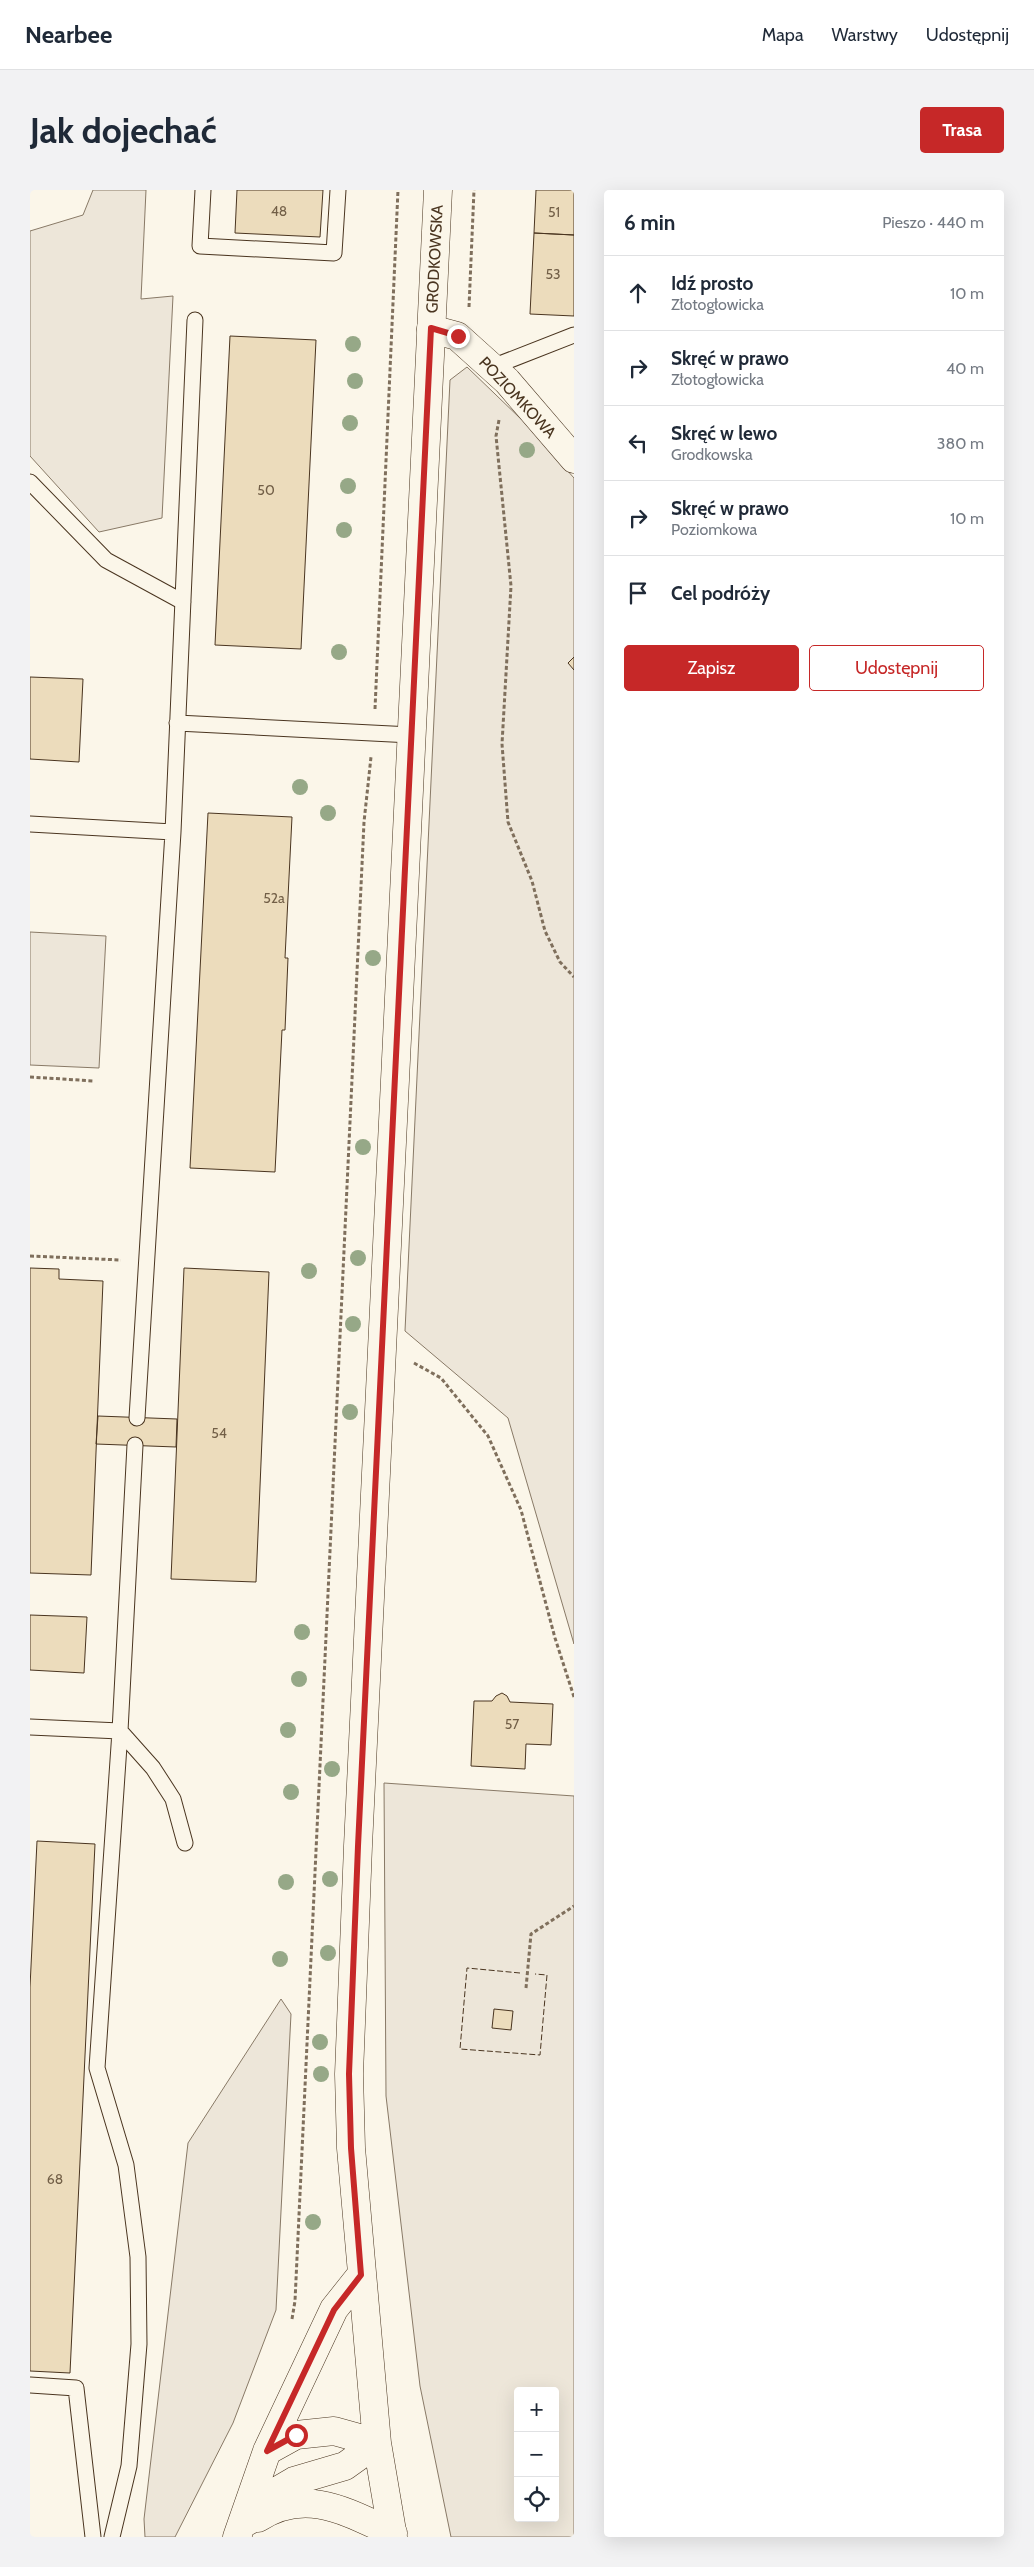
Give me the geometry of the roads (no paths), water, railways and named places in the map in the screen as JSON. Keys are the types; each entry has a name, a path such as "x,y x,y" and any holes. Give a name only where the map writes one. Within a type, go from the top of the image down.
{"main road":[{"name":"GRODKOWSKA","path":"393,2535 377,2444 351,2148 349,2074 358,1846 438,190"},
{"name":"POZIOMKOWA","path":"431,328 458,336 500,374 574,459"},
{"path":"238,2533 267,2451 334,2310 361,2275"},
{"path":"267,2451 296,2435 334,2431 377,2444"},
{"path":"238,2533 270,2495 294,2481 345,2466 377,2444"},
{"path":"238,2533 265,2514 290,2504 322,2503 393,2535"}],"lane":[{"path":"203,190 200,246 334,253 338,190"},
{"path":"137,1418 173,832 195,320"},
{"path":"500,374 574,335"},
{"path":"30,482 106,560 183,602"},
{"path":"177,724 411,736"},
{"path":"30,824 173,832"},
{"path":"112,2537 129,2466 139,2344 138,2257 126,2165 97,2068 120,1731 135,1445"},
{"path":"30,1727 120,1731 153,1768 173,1799 185,1843"},
{"path":"30,2385 76,2388 93,2537"}]}
